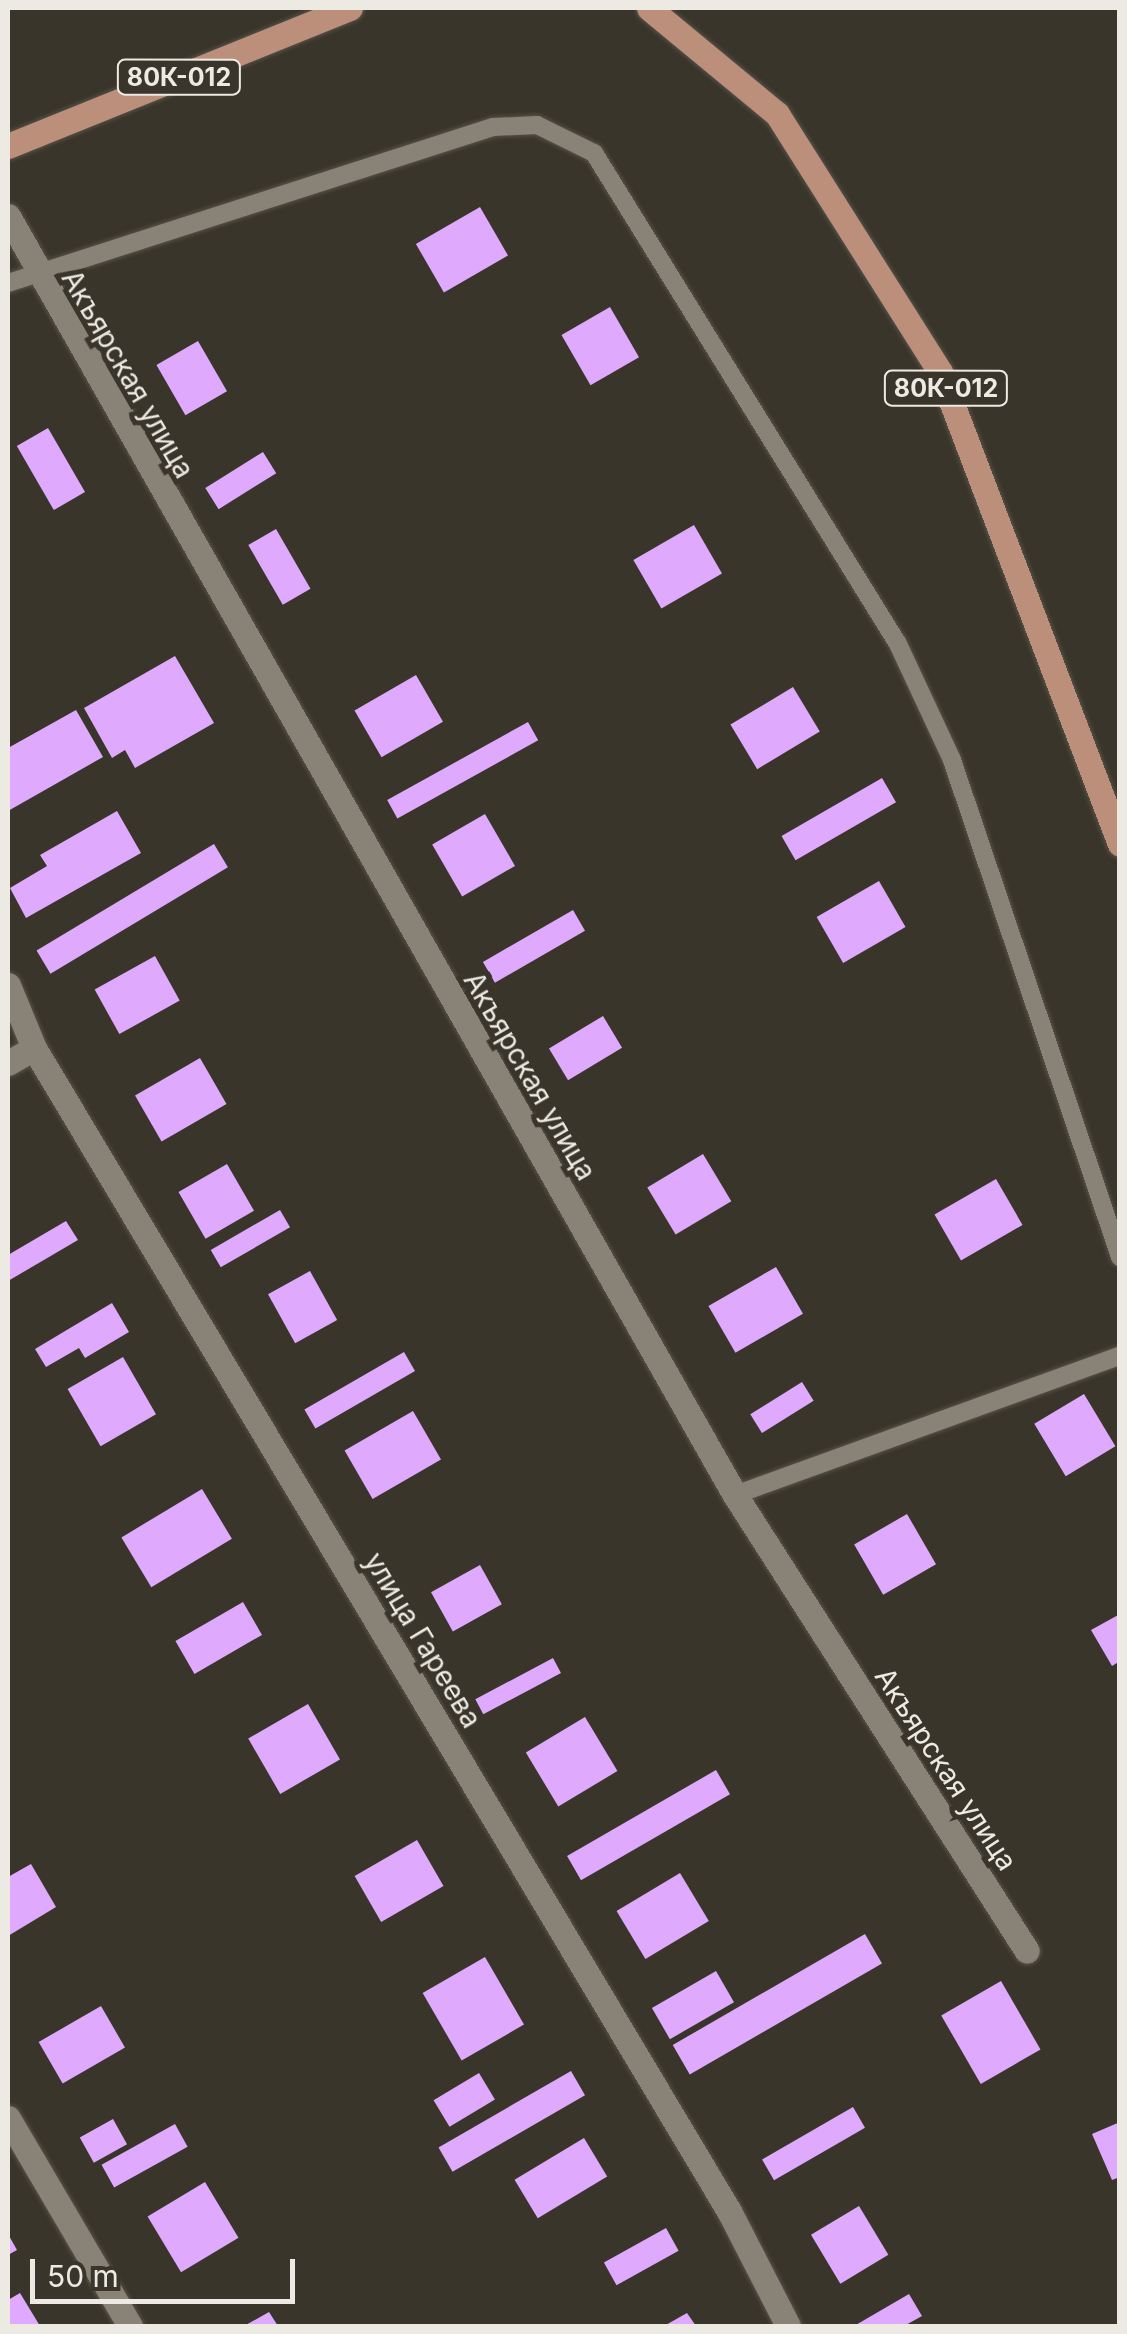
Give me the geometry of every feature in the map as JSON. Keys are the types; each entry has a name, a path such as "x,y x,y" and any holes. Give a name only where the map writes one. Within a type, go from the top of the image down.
{"main road":[{"name":"80К-012","path":"8,146 350,8"},
{"name":"80К-012","path":"650,8 777,114 940,372 1120,844"}],"street":[{"name":"Акъярская улица","path":"8,216 36,273 735,1495 1027,1951"},
{"name":"улица Гареева","path":"8,984 34,1048 729,2211 788,2326"},
{"path":"8,1064 34,1048"},
{"path":"8,2118 130,2326"}],"lane":[{"path":"8,283 493,127 537,125 594,153 898,644 952,760 1120,1257"},
{"path":"735,1495 1120,1356"}],"building":[{"path":"480,207 508,255 444,292 416,244"},
{"path":"610,307 639,357 591,385 562,335"},
{"path":"198,341 227,391 185,415 156,365"},
{"path":"48,428 85,492 54,510 17,446"},
{"path":"263,452 276,473 219,509 205,488"},
{"path":"694,525 722,573 661,608 633,560"},
{"path":"276,529 310,589 283,605 248,545"},
{"path":"175,656 214,723 135,768 125,750 112,758 84,708"},
{"path":"416,675 443,722 382,757 355,710"},
{"path":"793,687 820,732 757,769 730,725"},
{"path":"76,710 103,757 8,811 8,748"},
{"path":"528,722 538,740 397,818 387,800"},
{"path":"882,778 896,802 796,860 782,836"},
{"path":"117,811 141,853 26,918 10,888 47,866 40,855"},
{"path":"485,814 515,866 462,896 432,844"},
{"path":"214,844 228,867 50,974 37,951"},
{"path":"879,881 906,927 843,963 817,917"},
{"path":"573,910 585,931 495,983 483,962"},
{"path":"155,956 180,1001 119,1034 95,989"},
{"path":"603,1016 622,1048 568,1080 549,1048"},
{"path":"200,1058 226,1104 162,1141 135,1096"},
{"path":"703,1154 731,1201 676,1235 647,1187"},
{"path":"227,1164 254,1211 206,1239 179,1192"},
{"path":"996,1179 1022,1225 961,1260 935,1214"},
{"path":"280,1210 290,1227 221,1267 211,1250"},
{"path":"66,1221 78,1240 8,1281 8,1255"},
{"path":"776,1267 803,1314 735,1353 708,1306"},
{"path":"310,1271 337,1320 295,1343 268,1294"},
{"path":"112,1303 129,1332 85,1358 79,1348 46,1367 35,1349"},
{"path":"404,1352 415,1371 315,1429 304,1410"},
{"path":"123,1357 156,1414 101,1446 68,1389"},
{"path":"802,1382 814,1401 762,1433 750,1414"},
{"path":"1084,1394 1115,1446 1066,1476 1034,1424"},
{"path":"413,1411 441,1459 373,1499 345,1450"},
{"path":"202,1489 232,1539 151,1587 121,1537"},
{"path":"907,1514 936,1564 883,1595 854,1544"},
{"path":"480,1565 502,1604 453,1632 431,1592"},
{"path":"243,1602 262,1635 194,1674 175,1641"},
{"path":"1120,1614 1120,1661 1112,1666 1091,1630"},
{"path":"553,1658 561,1673 483,1714 475,1699"},
{"path":"308,1704 340,1759 280,1794 248,1738"},
{"path":"585,1717 617,1771 558,1807 526,1753"},
{"path":"716,1770 730,1794 581,1880 567,1856"},
{"path":"417,1840 444,1886 381,1922 355,1876"},
{"path":"31,1864 56,1907 8,1936 8,1877"},
{"path":"680,1873 709,1921 645,1959 617,1911"},
{"path":"865,1934 882,1963 690,2074 673,2045"},
{"path":"485,1957 524,2025 462,2061 423,1993"},
{"path":"716,1971 734,2002 670,2039 652,2008"},
{"path":"1001,1981 1040,2049 981,2084 941,2016"},
{"path":"101,2006 125,2048 63,2084 39,2042"},
{"path":"571,2071 585,2095 452,2172 438,2148"},
{"path":"479,2073 495,2100 450,2127 434,2100"},
{"path":"853,2107 865,2128 774,2180 762,2160"},
{"path":"113,2119 127,2144 94,2163 80,2137"},
{"path":"1120,2122 1120,2177 1112,2180 1092,2134"},
{"path":"175,2124 188,2147 114,2187 102,2165"},
{"path":"584,2138 607,2177 538,2218 515,2180"},
{"path":"205,2182 238,2238 181,2272 148,2217"},
{"path":"859,2206 888,2255 840,2284 811,2235"},
{"path":"666,2228 679,2251 617,2285 604,2262"},
{"path":"8,2234 17,2250 8,2255"},
{"path":"20,2293 40,2326 8,2326 8,2300"},
{"path":"909,2294 922,2316 904,2326 854,2326"},
{"path":"269,2312 278,2326 244,2326"},
{"path":"687,2313 696,2326 664,2326"}]}
